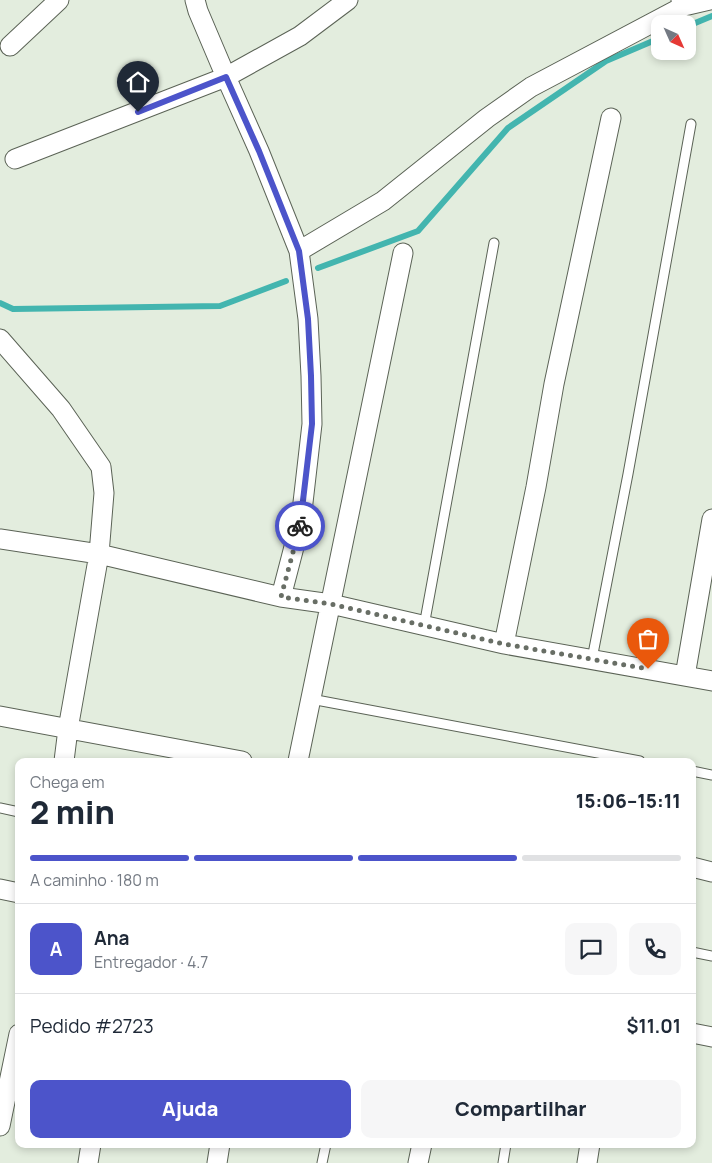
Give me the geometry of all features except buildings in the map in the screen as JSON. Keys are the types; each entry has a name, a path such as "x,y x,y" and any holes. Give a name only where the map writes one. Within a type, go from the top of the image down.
{"street":[{"path":"10,46 59,0"},
{"path":"195,0 299,251 308,319 312,424 301,520 281,597"},
{"path":"15,159 226,77 300,36 348,0"},
{"path":"299,251 383,201 487,118 532,87 683,3 710,0"},
{"path":"504,644 536,487 554,384 611,118"},
{"path":"299,758 403,253"},
{"path":"0,339 61,409 101,467 104,493 99,554 64,758"},
{"path":"685,676 712,519"},
{"path":"0,539 99,554 281,597 331,604 504,644 712,681"},
{"path":"0,716 226,758"},
{"path":"696,868 712,872"},
{"path":"0,889 15,892"},
{"path":"696,1034 712,1037"},
{"path":"0,1126 15,1053"},
{"path":"88,1163 90,1148"},
{"path":"217,1163 219,1148"},
{"path":"418,1163 421,1148"},
{"path":"587,1163 589,1148"}],"lane":[{"path":"592,659 628,474 691,124"},
{"path":"424,626 494,244"},
{"path":"311,699 624,758"},
{"path":"696,772 712,775"},
{"path":"0,808 15,811"},
{"path":"696,953 712,956"},
{"path":"322,1163 325,1148"},
{"path":"503,1163 505,1148"}],"waterway":[{"path":"696,23 712,16"},
{"path":"318,268 418,231 508,128 606,61 651,42"},
{"path":"0,303 13,309 220,306 286,281"}],"way so far":[{"path":"300,526 281,597 331,604 504,644 648,669"}],"route":[{"path":"138,112 226,77 259,151 299,251 308,319 312,424 300,526"}]}
